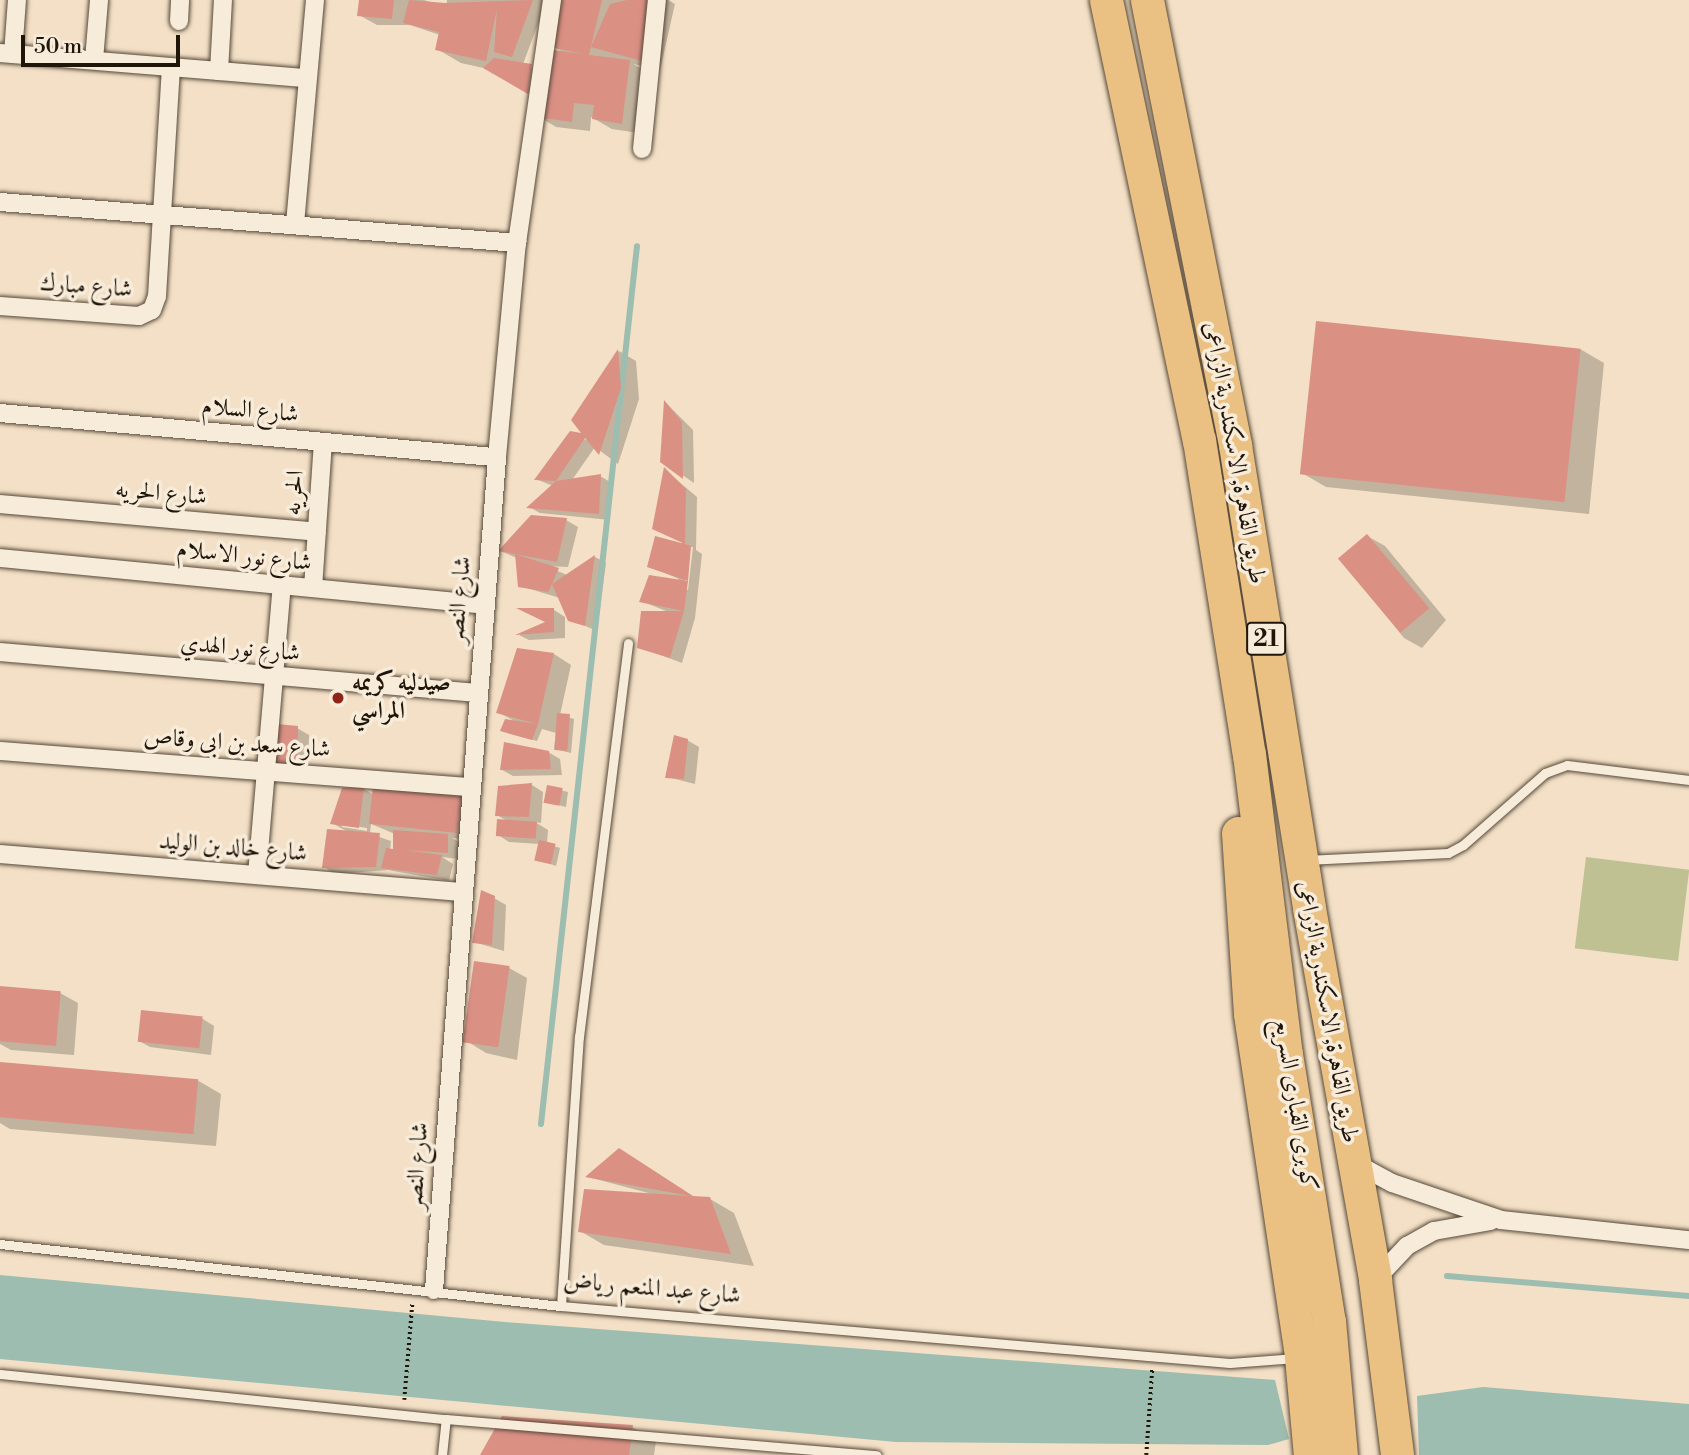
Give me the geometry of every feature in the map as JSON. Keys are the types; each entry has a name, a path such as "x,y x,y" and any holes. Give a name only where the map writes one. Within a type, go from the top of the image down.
{"highway":[{"name":"طريق القاهرة, الاسكندرية الزراعى","path":"1107,0 1199,440 1249,754"},
{"name":"طريق القاهرة, الاسكندرية الزراعى","path":"1147,0 1235,444 1301,860 1375,1280"},
{"path":"1249,754 1238,834 1250,1014 1301,1357 1310,1455"},
{"name":"كوبرى القبارى السريع","path":"1249,754 1286,1054 1329,1321 1341,1455"},
{"path":"1375,1280 1397,1455"}],"street":[{"path":"17,0 6,53 307,78"},
{"path":"94,60 99,0"},
{"path":"179,21 180,0"},
{"path":"219,71 223,0"},
{"path":"295,223 315,0"},
{"name":"شارع النصر","path":"433,1290 496,457 517,243 552,0"},
{"path":"642,149 657,0"},
{"path":"162,213 171,67"},
{"path":"0,202 295,223 517,243"},
{"name":"شارع مبارك","path":"0,306 139,316 152,310 157,296 162,213"},
{"name":"شارع السلام","path":"0,413 496,457"},
{"name":"الحريه","path":"313,589 323,442"},
{"name":"شارع الحريه","path":"0,505 317,532"},
{"name":"شارع نور الاسلام","path":"0,558 484,605"},
{"path":"257,875 282,586"},
{"name":"شارع نور الهدي","path":"0,652 477,693"},
{"name":"شارع سعد بن ابى وقاص","path":"0,751 469,787"},
{"name":"شارع خالد بن الوليد","path":"0,854 461,892"},
{"path":"1353,1162 1392,1183 1501,1220 1689,1240"},
{"path":"1375,1280 1408,1246 1434,1231 1501,1220"}],"lane":[{"path":"561,1306 579,1037 628,643"},
{"path":"1301,860 1448,852 1463,845 1545,773 1567,765 1689,780"},
{"name":"شارع عبد المنعم رياض","path":"0,1244 413,1287 561,1306 1230,1363 1301,1357"},
{"path":"0,1374 402,1415 876,1455"},
{"path":"442,1455 446,1419"}],"path":[{"path":"402,1415 413,1287"},
{"path":"1146,1455 1153,1357"}],"green space":[{"path":"1586,857 1689,870 1678,961 1575,948"}],"shaded area":[{"path":"0,1275 505,1322 1275,1380 1289,1439 1268,1445 896,1442 0,1359"},
{"path":"1483,1387 1689,1404 1689,1455 1419,1455 1417,1396"}],"building":[{"path":"359,0 394,0 392,19 357,16"},
{"path":"409,0 445,3 533,0 512,57 494,52 497,9 486,61 435,50 439,32 403,23"},
{"path":"558,0 602,0 589,55 630,60 622,124 592,119 594,105 574,103 572,122 536,117 546,49 584,54 550,47"},
{"path":"627,0 656,0 642,61 591,47 610,4"},
{"path":"494,58 532,64 528,94 483,68"},
{"path":"1316,321 1581,349 1564,502 1300,474"},
{"path":"618,349 621,388 599,455 585,438 556,481 534,480 570,431 581,433 571,420"},
{"path":"664,400 682,422 683,479 660,462"},
{"path":"664,467 686,489 685,544 652,529"},
{"path":"601,474 599,514 526,508 556,481"},
{"path":"531,515 567,518 557,562 498,551"},
{"path":"1367,534 1429,608 1400,633 1338,558"},
{"path":"655,536 691,546 688,581 647,567"},
{"path":"515,554 559,568 548,592 518,587"},
{"path":"595,555 585,626 568,621 552,584"},
{"path":"649,575 688,581 684,611 639,602"},
{"path":"516,608 554,608 554,632 515,635 545,622"},
{"path":"641,611 684,611 670,658 637,648"},
{"path":"517,648 554,653 538,724 496,713"},
{"path":"557,713 570,714 567,751 554,750"},
{"path":"505,719 538,724 532,740 500,731"},
{"path":"277,724 298,726 297,767 266,762"},
{"path":"674,735 688,739 684,779 665,778"},
{"path":"504,742 549,751 551,769 500,770"},
{"path":"532,783 529,817 495,816 498,786"},
{"path":"373,785 462,794 457,833 369,824"},
{"path":"547,785 563,788 559,806 544,803"},
{"path":"364,787 359,828 330,824 342,788"},
{"path":"497,819 537,822 536,839 496,836"},
{"path":"327,829 380,833 376,867 322,868"},
{"path":"393,830 448,834 448,853 404,850 442,855 437,875 381,868 386,848 393,849"},
{"path":"539,840 556,844 551,864 534,860"},
{"path":"481,890 495,896 492,945 472,943"},
{"path":"474,961 510,966 498,1047 463,1042"},
{"path":"0,986 61,991 56,1046 0,1041"},
{"path":"141,1010 203,1016 199,1048 138,1042"},
{"path":"0,1062 198,1079 193,1134 0,1117"},
{"path":"619,1148 693,1196 710,1197 731,1254 578,1232 584,1189 691,1196 585,1177"},
{"path":"502,1416 633,1425 629,1455 480,1455"}],"waterway":[{"path":"541,1124 637,246"},
{"path":"1447,1276 1689,1296"}],"place":[{"name":"صيدليه كريمه المراسي","path":"338,698"}]}
